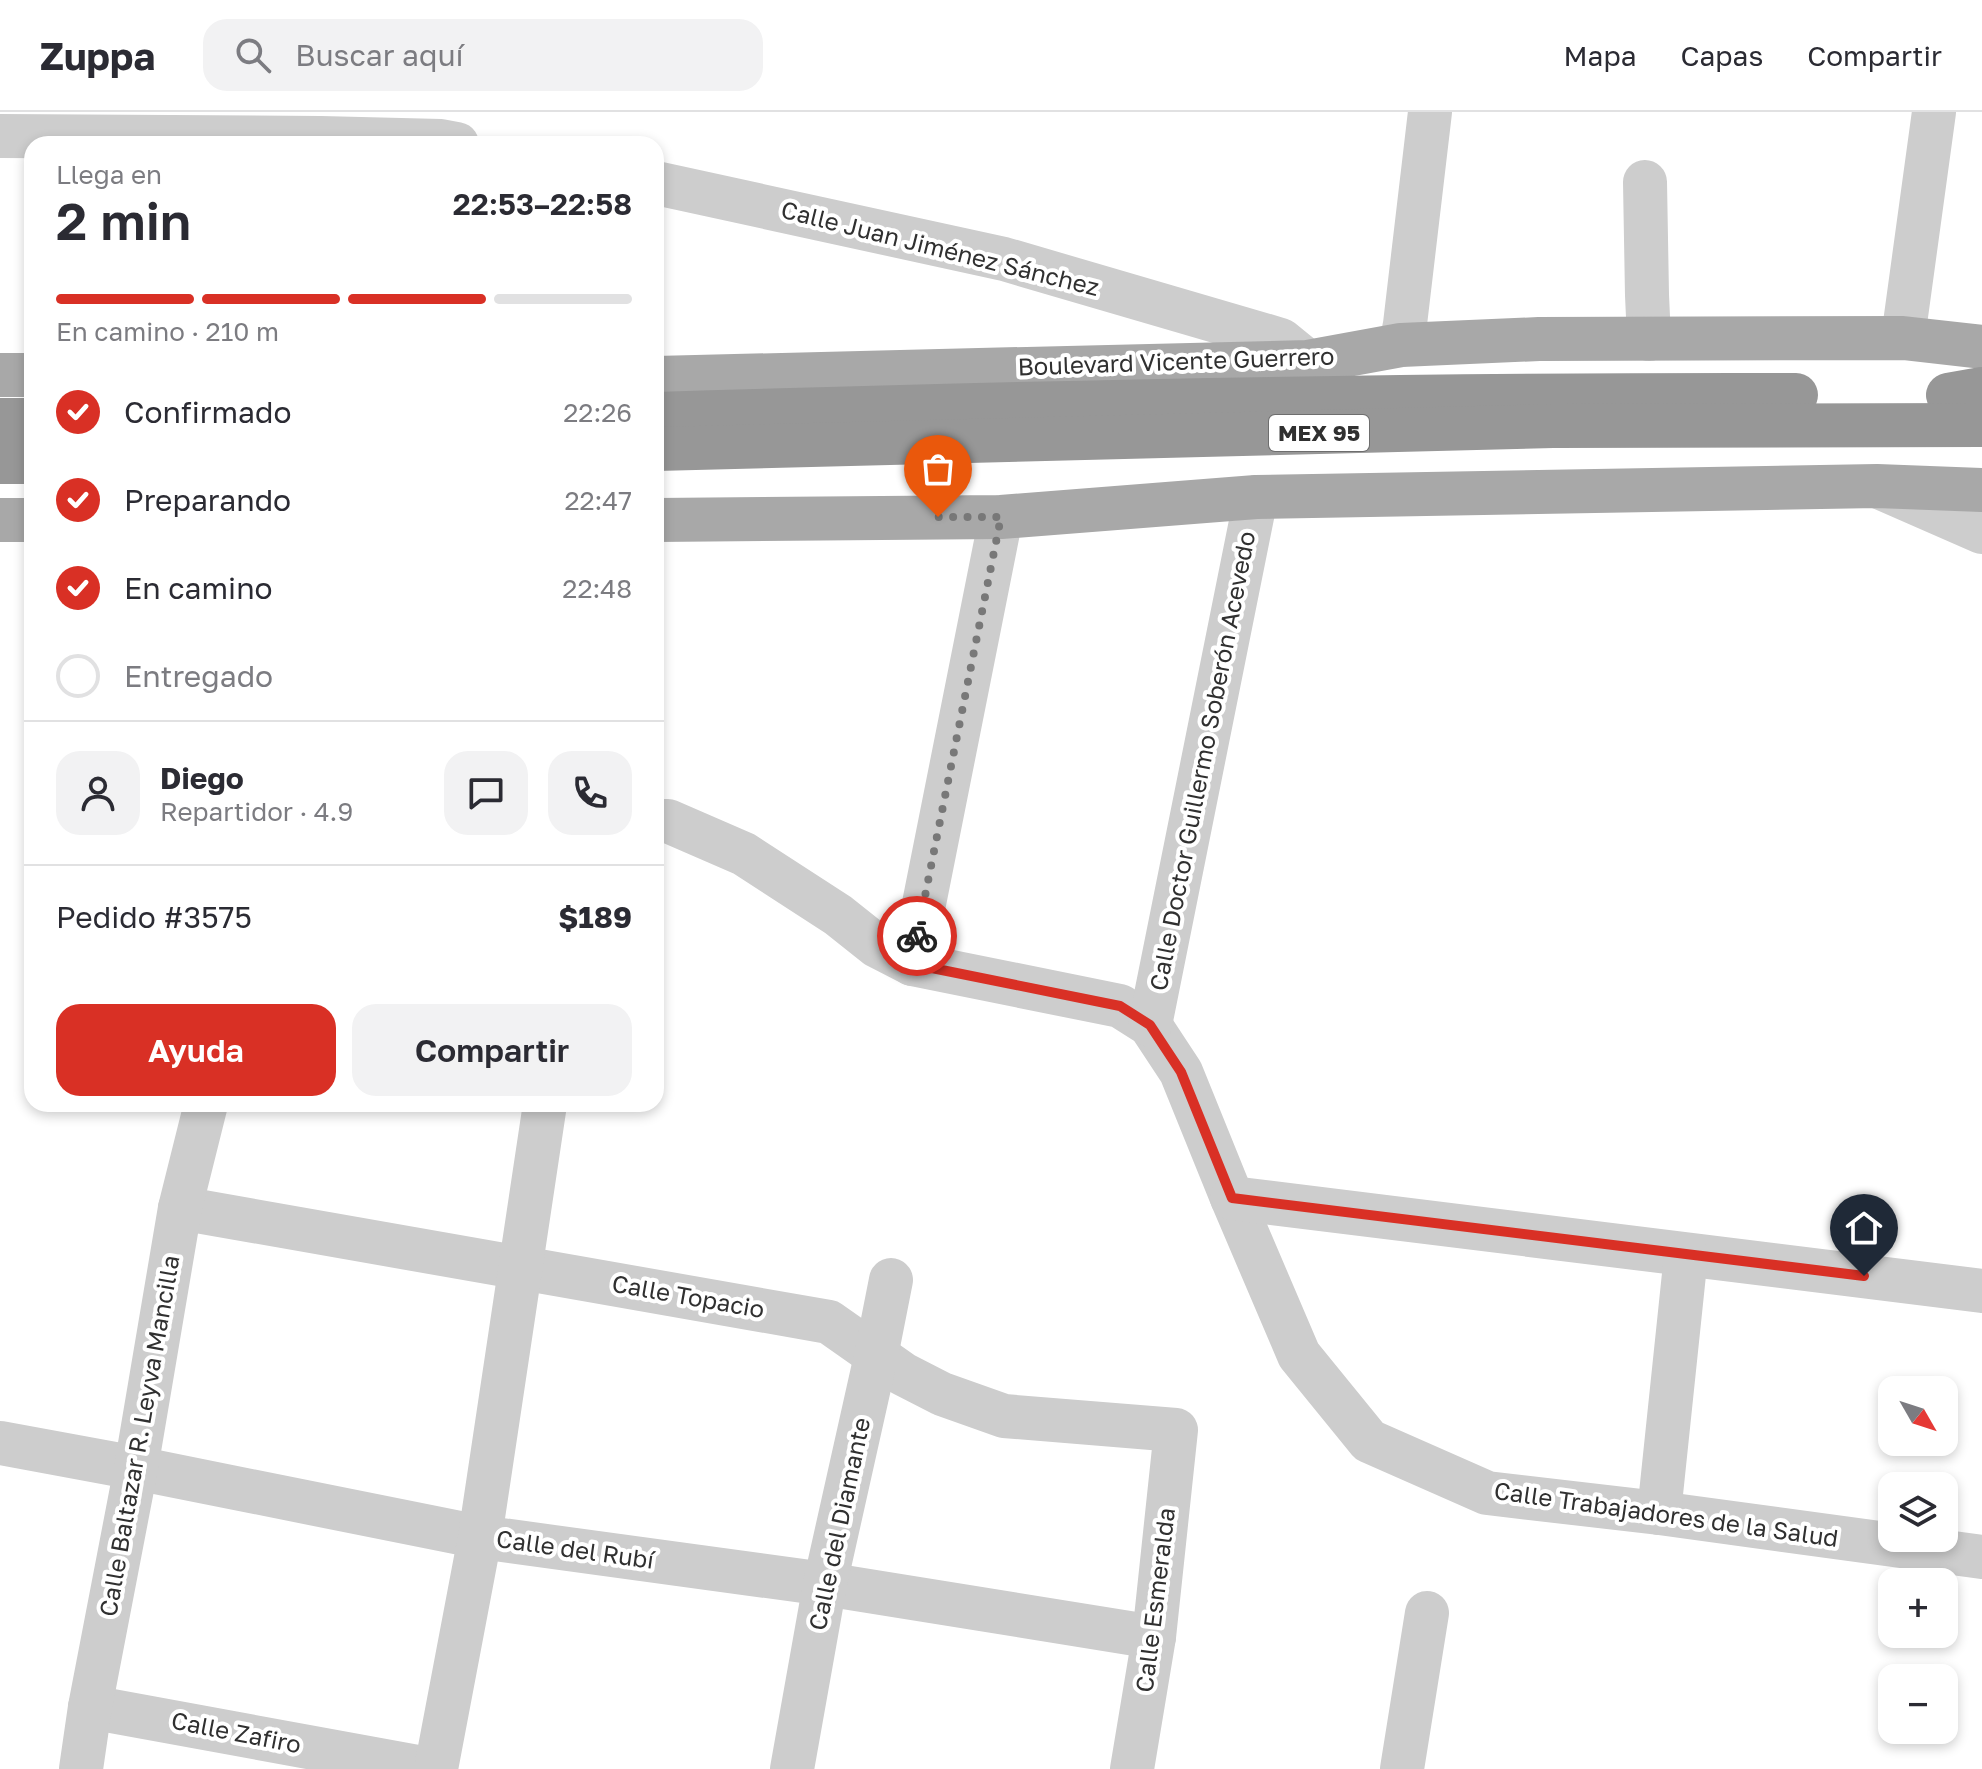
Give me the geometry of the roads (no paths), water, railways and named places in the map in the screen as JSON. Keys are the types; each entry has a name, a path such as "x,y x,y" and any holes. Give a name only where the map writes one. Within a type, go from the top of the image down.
{"highway":[{"name":"Boulevard Vicente Guerrero","path":"664,414 1581,394 1971,393"},
{"path":"0,420 24,420"},
{"name":"MEX 95","path":"664,449 1553,426 1982,425"},
{"path":"0,462 24,462"}],"main road":[{"name":"Boulevard Vicente Guerrero","path":"664,378 1308,362 1401,345 1539,339 1903,338 1982,347"},
{"path":"0,375 24,375"},
{"path":"664,520 1001,517 1256,497 1877,486 1982,490"},
{"path":"0,520 24,520"}],"street":[{"path":"1401,345 1430,112"},
{"path":"1903,338 1934,112"},
{"path":"0,136 321,125 404,136"},
{"path":"1645,182 1649,339"},
{"name":"Calle Juan Jiménez Sánchez","path":"664,185 1004,259 1281,340 1308,362"},
{"path":"1877,486 1982,532"},
{"name":"Calle Doctor Guillermo Soberón Acevedo","path":"1150,1025 1256,497"},
{"path":"912,964 1001,517"},
{"name":"Calle Trabajadores de la Salud","path":"664,821 744,854 838,915 877,946 912,964 1120,1006 1150,1025 1181,1072 1299,1355 1369,1441 1487,1493 1982,1557"},
{"name":"Calle Baltazar R. Leyva Mancilla","path":"81,1769 180,1208 204,1112"},
{"path":"436,1769 480,1537 544,1112"},
{"path":"1232,1198 1982,1291"},
{"name":"Calle Topacio","path":"180,1208 829,1322 903,1374 942,1394 1004,1416 1176,1430"},
{"path":"1659,1513 1686,1255"},
{"name":"Calle del Diamante","path":"792,1769 825,1584 891,1280"},
{"name":"Calle Esmeralda","path":"1132,1769 1154,1637 1176,1430"},
{"name":"Calle del Rubí","path":"0,1443 480,1537 825,1584 1154,1637"},
{"path":"1402,1769 1427,1613"},
{"name":"Calle Zafiro","path":"90,1707 428,1769"}]}
